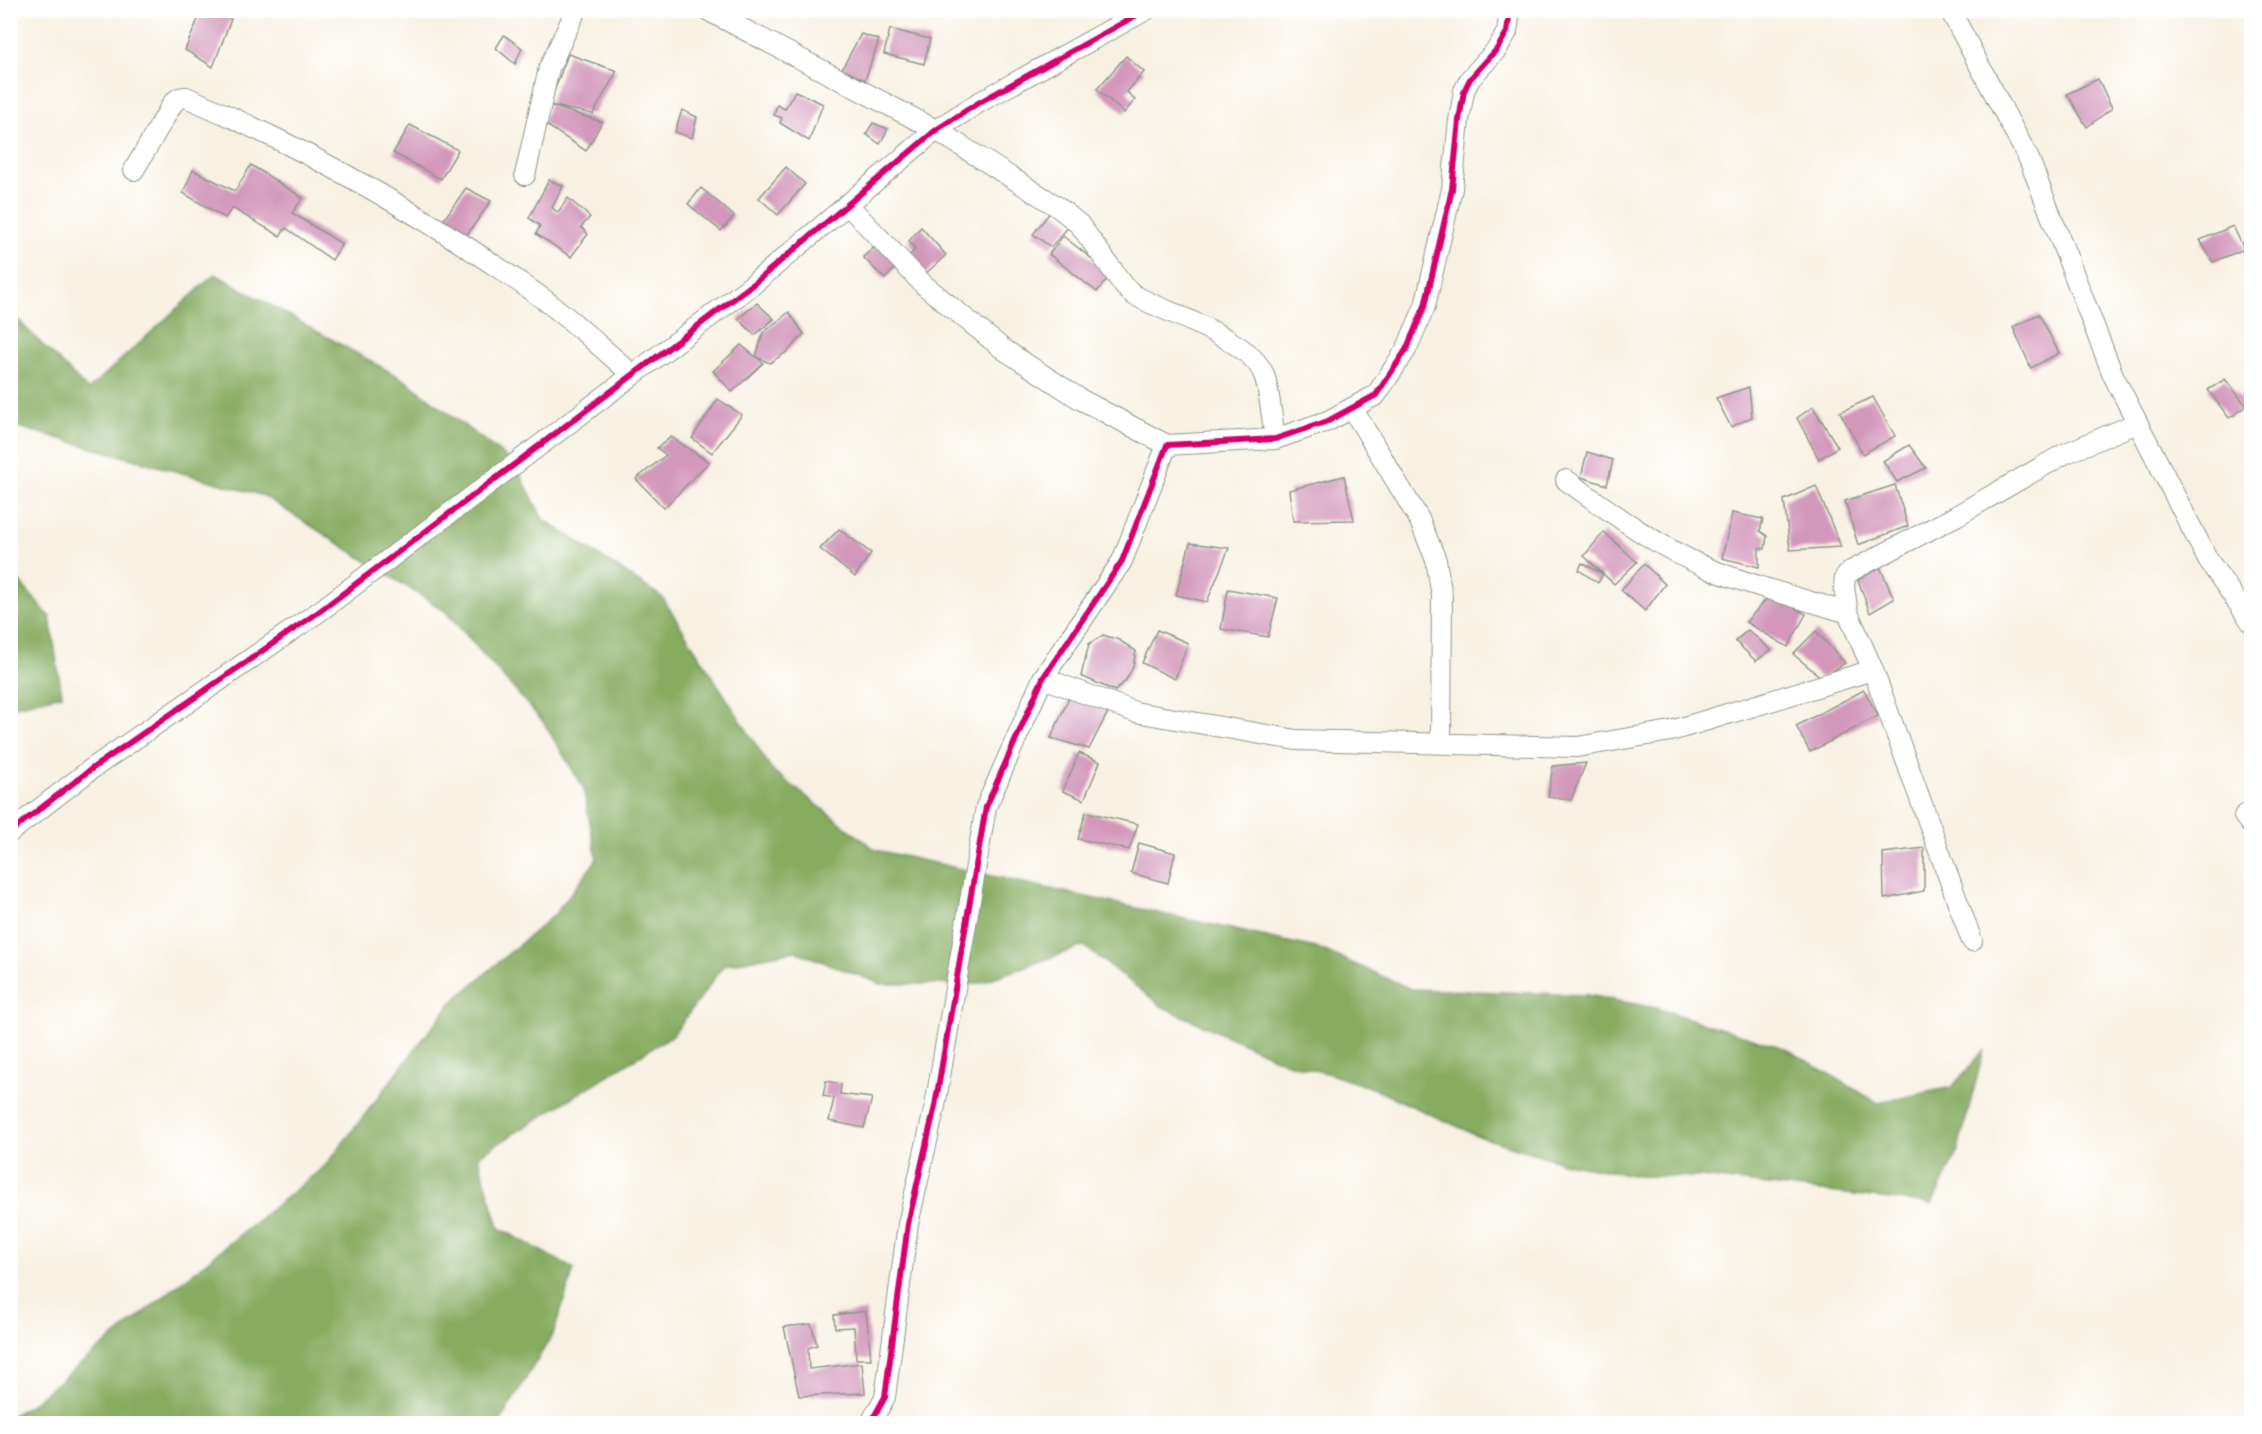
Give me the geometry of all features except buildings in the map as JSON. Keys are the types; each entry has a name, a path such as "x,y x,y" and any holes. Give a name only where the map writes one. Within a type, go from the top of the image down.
{"street":[{"path":"525,175 549,68 576,10"},
{"path":"707,10 936,130 1058,207 1079,224 1125,287 1134,295 1215,333 1242,348 1257,362 1264,375 1275,439"},
{"path":"10,832 90,770 320,611 752,285 936,130 978,103 1146,10"},
{"path":"847,204 924,285 1003,349 1080,399 1167,445 1275,439 1328,421 1376,395 1406,350 1425,306 1452,189 1464,91 1470,78 1497,49 1507,32 1510,10"},
{"path":"1950,10 2030,159 2113,375 2136,423 2208,560 2252,623"},
{"path":"134,170 172,104 179,98 186,97 230,116 373,190 537,294 633,375"},
{"path":"1352,408 1419,519 1436,560 1442,596 1442,742"},
{"path":"1972,941 1873,670 1848,613 1845,578 1851,571 1956,516 2064,454 2136,423"},
{"path":"870,1424 885,1396 908,1224 935,1106 986,807 1044,678 1122,561 1167,445"},
{"path":"1566,480 1620,519 1654,540 1711,569 1848,613"},
{"path":"1044,678 1135,712 1296,740 1576,747 1671,731 1873,670"},
{"path":"2252,811 2244,816 2252,826"}],"green space":[{"path":"215,274 406,381 515,464 543,519 662,597 772,770 876,850 1320,949 1411,989 1587,995 1656,1008 1787,1049 1878,1103 1952,1087 1984,1050 1957,1153 1932,1204 1701,1177 1638,1176 1565,1163 1481,1137 1372,1088 1287,1063 1163,1007 1084,946 976,984 881,984 795,951 724,965 673,1035 478,1156 499,1228 574,1269 554,1332 499,1423 11,1423 11,1416 30,1405 326,1165 450,1004 555,914 597,859 583,787 544,723 445,611 264,496 11,425 10,312 88,390"},
{"path":"11,572 50,617 62,695 11,707"}],"cycle path":[{"path":"10,832 90,770 320,611 752,285 936,130 978,103 1146,10"},
{"path":"870,1424 885,1397 908,1224 935,1106 986,807 1043,678 1122,561 1167,445 1275,439 1328,421 1376,395 1406,350 1425,306 1452,189 1464,91 1470,79 1497,49 1507,32 1510,10"}]}
